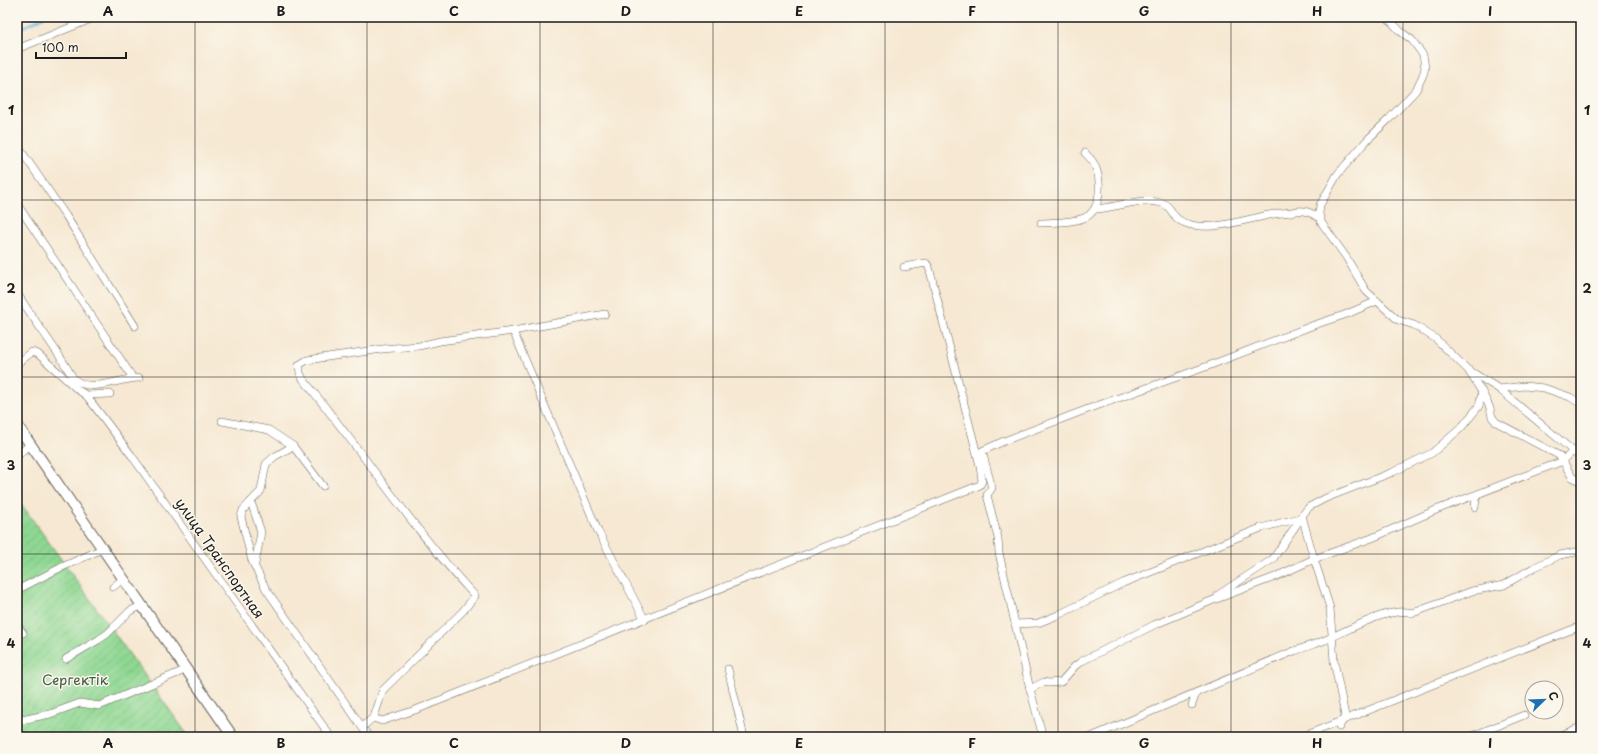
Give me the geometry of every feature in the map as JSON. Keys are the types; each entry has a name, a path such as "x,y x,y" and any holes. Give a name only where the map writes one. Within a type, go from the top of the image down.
{"main road":[{"path":"17,425 185,670 233,737"}],"street":[{"path":"17,49 81,20 96,17"},
{"path":"1320,219 1320,205 1337,175 1367,140 1390,119 1416,90 1424,75 1425,68 1423,55 1412,40 1400,31 1387,17"},
{"path":"17,145 66,216 135,326"},
{"path":"1041,223 1066,222 1084,218 1095,209 1099,191 1099,181 1093,162 1085,153"},
{"path":"1095,209 1110,208 1125,203 1162,203 1170,208 1181,222 1214,226 1283,212 1302,211 1311,213 1320,219 1356,272 1364,287 1377,301 1398,320 1414,325 1436,339 1468,370 1499,389 1581,458"},
{"path":"17,204 131,375 130,378"},
{"path":"374,717 376,720 382,720 418,710 980,485 982,481 980,466 929,267 926,264 904,267"},
{"path":"17,294 28,312 49,339 72,378 77,382 89,386 117,382 130,378 138,378"},
{"path":"1043,737 1030,689 999,553 998,538 987,495 992,488 982,451 1088,408 1215,364 1314,325 1347,314 1377,301"},
{"path":"362,727 374,717 383,690 463,611 475,596 456,576 397,502 303,379 300,373 299,365 307,360 382,349 419,346 456,338 513,331 605,314"},
{"path":"513,331 598,531 645,620"},
{"name":"улица Транспортная","path":"17,364 32,352 38,354 78,390 86,395 132,456 331,737"},
{"path":"1468,370 1482,392 1490,408 1492,417 1496,422 1560,456 1572,477 1581,482"},
{"path":"1499,389 1524,386 1544,388 1570,397 1581,404"},
{"path":"1211,601 1272,559 1309,507 1321,500 1393,472 1432,453 1461,428 1480,406 1482,392"},
{"path":"86,395 110,394"},
{"path":"222,421 270,430 293,446 323,486"},
{"path":"17,456 30,444"},
{"path":"293,446 274,457 266,464 261,491 243,510 241,517 249,551 266,589 369,737"},
{"path":"1030,689 1044,682 1061,682 1075,666 1082,661 1154,625 1211,601 1275,577 1314,559 1372,538 1436,510 1563,461 1573,450"},
{"path":"1475,507 1476,499 1479,494"},
{"path":"251,502 260,532 255,557 255,566"},
{"path":"1015,624 1038,623 1058,615 1123,583 1261,528 1292,521 1302,516"},
{"path":"1302,516 1330,608 1335,668 1345,716 1339,727"},
{"path":"17,590 102,549"},
{"path":"1091,737 1384,615 1406,611 1414,613 1472,591 1504,584 1530,569 1560,555 1581,551"},
{"path":"113,587 123,579"},
{"path":"66,659 107,634 130,611 141,606"},
{"path":"17,625 23,633"},
{"path":"1301,737 1581,626"},
{"path":"728,669 744,737"},
{"path":"17,721 50,714 80,703 99,706 185,670"},
{"path":"1192,705 1196,693"},
{"path":"1470,737 1524,716"},
{"path":"1556,737 1581,727"}],"green space":[{"name":"Сергектік","path":"17,498 189,737 17,737"}],"waterway":[{"path":"17,30 44,17"}]}
